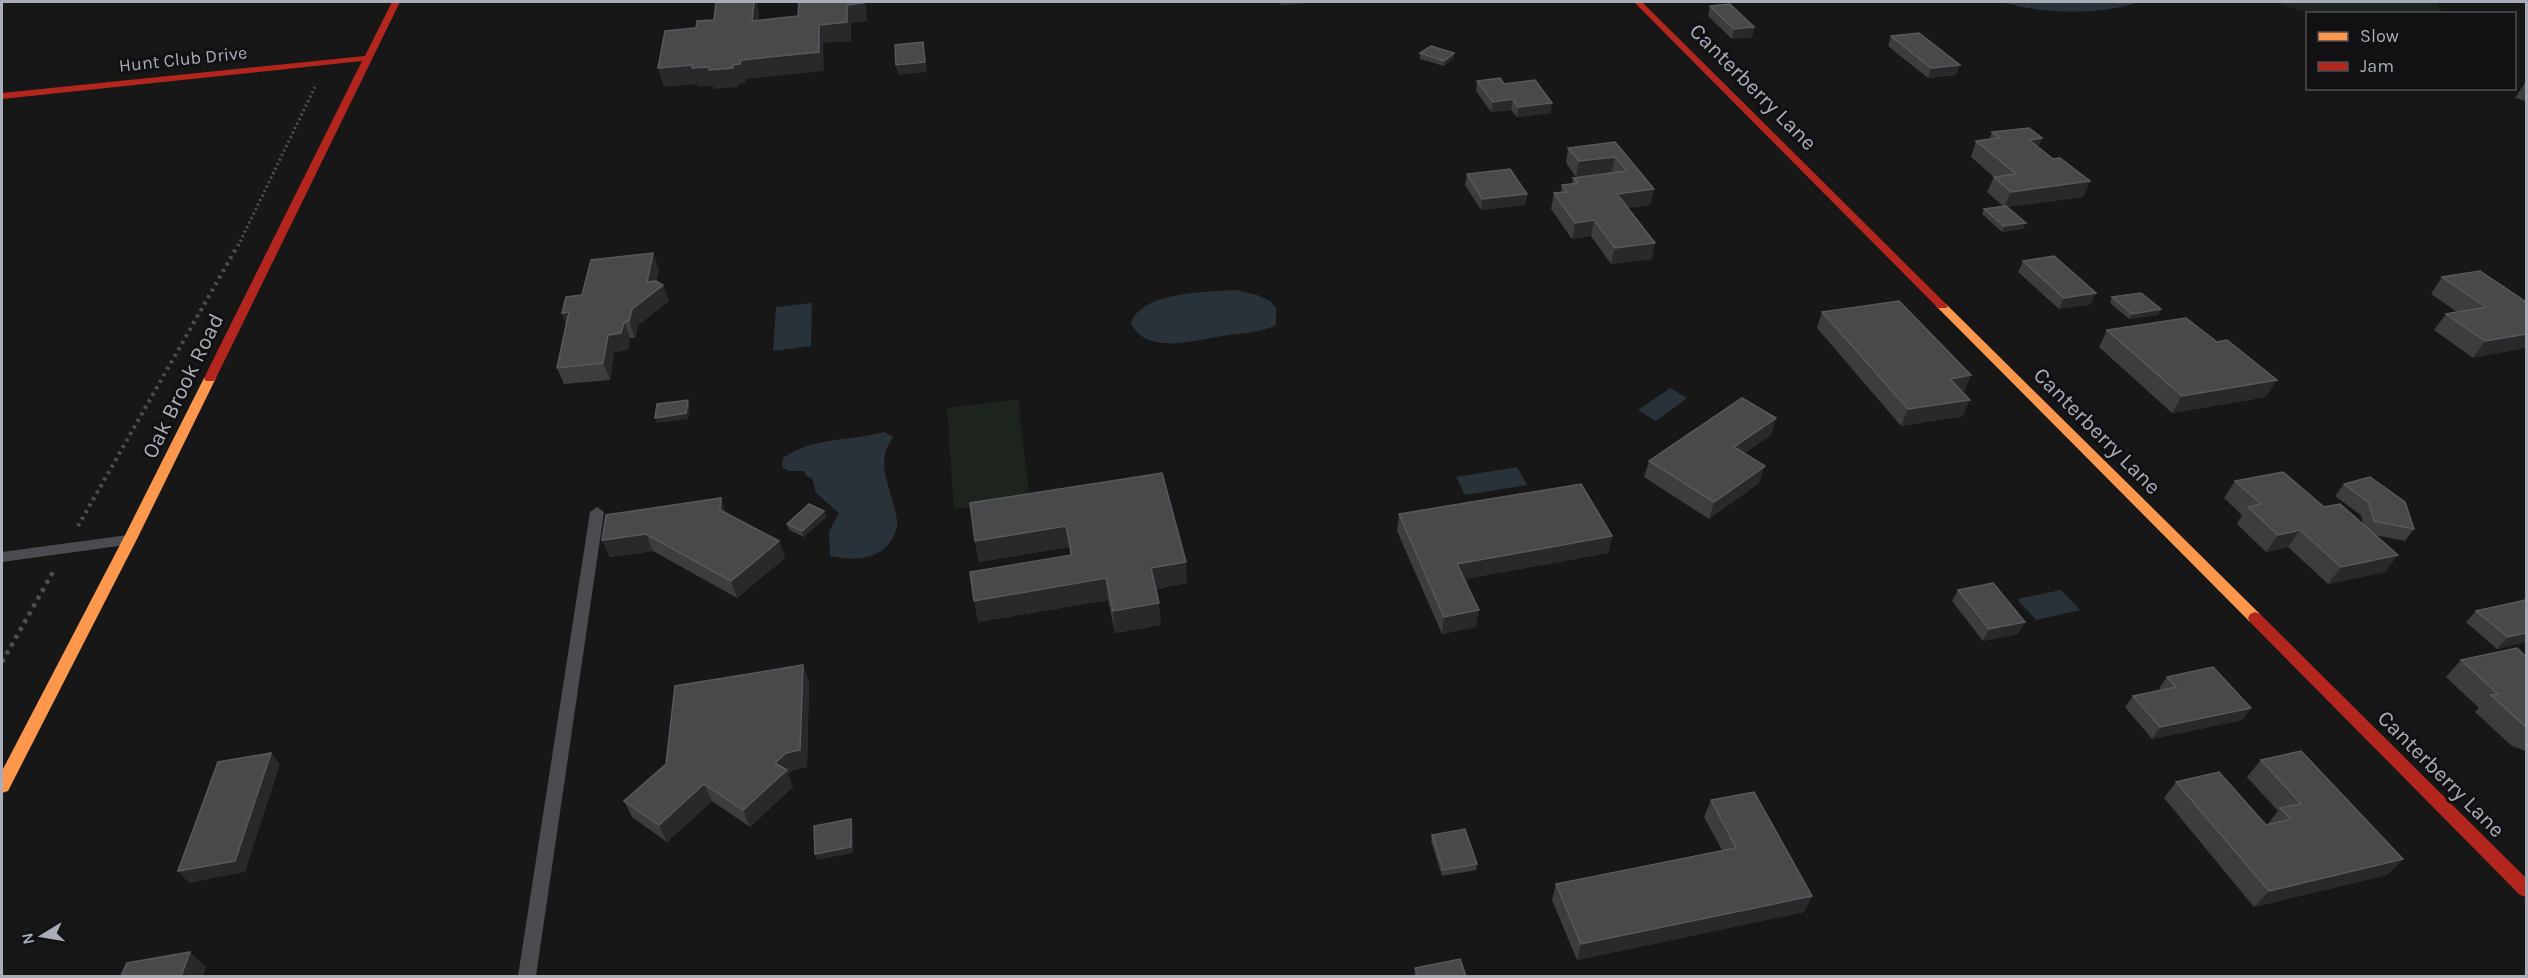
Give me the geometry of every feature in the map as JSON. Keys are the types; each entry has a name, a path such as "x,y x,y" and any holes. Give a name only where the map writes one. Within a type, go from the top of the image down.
{"street":[{"name":"Oak Brook Road","path":"2,786 130,539 396,2"},
{"name":"Canterberry Lane","path":"1638,2 2526,890"},
{"name":"Hunt Club Drive","path":"2,96 368,58"}],"lane":[{"path":"527,976 597,512"},
{"path":"2,557 130,539"}],"path":[{"path":"2,662 215,289 259,206 317,83"}],"shaded area":[{"path":"2002,2 2139,2 2106,10 2071,12 2035,9"},
{"path":"2276,2 2437,2 2441,10 2440,12 2313,12"},
{"path":"1236,290 1270,301 1276,308 1276,325 1256,332 1185,342 1159,343 1148,340 1138,333 1131,323 1138,312 1162,299 1193,293"},
{"path":"812,303 811,346 773,351 776,307"},
{"path":"1670,388 1687,398 1656,421 1638,410"},
{"path":"1018,399 1030,499 954,509 947,408"},
{"path":"884,432 893,438 884,458 886,479 897,524 894,535 883,550 866,557 830,556 829,532 839,513 816,493 812,478 806,476 804,471 788,471 782,467 783,458 806,446"},
{"path":"1517,467 1527,485 1465,495 1456,477"},
{"path":"2061,590 2080,610 2036,620 2017,599"}],"building":[{"path":"716,2 754,2 752,21 798,16 799,2 863,3 847,5 847,22 819,25 819,52 741,60 740,64 733,65 733,68 709,70 709,67 692,68 693,65 658,68 665,31 696,28 697,21 714,20"},
{"path":"1730,4 1754,27 1734,29 1710,6"},
{"path":"1919,33 1960,65 1931,68 1891,36"},
{"path":"923,42 925,62 896,65 895,45"},
{"path":"1431,46 1454,53 1444,61 1420,53"},
{"path":"1500,78 1504,84 1535,80 1552,103 1518,107 1513,99 1493,102 1477,81"},
{"path":"2029,128 2042,138 2029,140 2053,159 2060,158 2090,181 2011,192 1994,177 2016,174 1976,141 1999,138 1992,132"},
{"path":"1615,142 1654,189 1617,194 1655,243 1615,248 1594,220 1575,223 1554,193 1567,192 1562,185 1578,183 1573,178 1627,171 1615,157 1579,161 1568,148"},
{"path":"1510,169 1527,194 1482,199 1467,174"},
{"path":"2006,206 2026,223 2004,226 1984,209"},
{"path":"653,253 647,282 656,281 663,285 632,309 629,321 624,322 621,333 608,335 603,363 557,368 569,312 562,313 566,297 582,295 591,260"},
{"path":"2054,256 2096,293 2064,298 2023,261"},
{"path":"2480,271 2526,302 2526,334 2485,341 2446,314 2486,307 2442,277"},
{"path":"2141,293 2161,309 2132,314 2112,297"},
{"path":"1899,301 1971,375 1950,379 1970,400 1908,409 1822,312"},
{"path":"2186,318 2217,342 2227,340 2277,380 2182,396 2107,330"},
{"path":"1742,398 1776,418 1734,447 1765,466 1714,502 1649,461"},
{"path":"688,400 686,413 655,418 657,404"},
{"path":"2283,472 2324,507 2340,504 2398,555 2341,567 2300,530 2278,535 2248,507 2261,504 2235,481"},
{"path":"1162,473 1186,562 1151,568 1159,603 1113,611 1106,578 974,601 970,572 1072,555 1066,526 975,541 970,503"},
{"path":"2370,477 2405,502 2414,529 2374,521 2369,503 2344,484"},
{"path":"1581,484 1612,536 1457,564 1479,610 1444,617 1399,514"},
{"path":"721,498 720,510 779,541 731,581 646,534 602,540 606,515"},
{"path":"809,504 824,511 802,531 787,524"},
{"path":"1993,583 2025,622 1989,629 1958,590"},
{"path":"2526,600 2526,633 2508,637 2476,611"},
{"path":"2517,648 2526,657 2526,727 2491,695 2498,694 2461,660"},
{"path":"803,665 800,750 786,753 775,763 787,770 743,810 704,784 659,825 624,801 666,764 675,686"},
{"path":"2213,667 2251,708 2160,727 2133,696 2176,687 2167,677"},
{"path":"2301,751 2403,859 2269,891 2176,782 2219,772 2266,825 2291,819 2280,808 2301,804 2261,760"},
{"path":"271,753 235,861 178,871 218,762"},
{"path":"1754,792 1812,896 1581,944 1556,884 1736,848 1711,800"},
{"path":"851,819 851,847 815,854 814,826"},
{"path":"1465,829 1477,864 1443,870 1432,835"},
{"path":"190,952 181,976 121,976 127,963"},
{"path":"1460,959 1466,976 1418,976 1415,968"}],"traffic: slow":[{"path":"1942,306 2255,618"},
{"path":"2,786 130,539 210,378"}],"traffic: jam":[{"path":"210,378 396,2"},
{"path":"1638,2 1942,306"},
{"path":"2,96 368,58"},
{"path":"2255,618 2526,889"}]}
